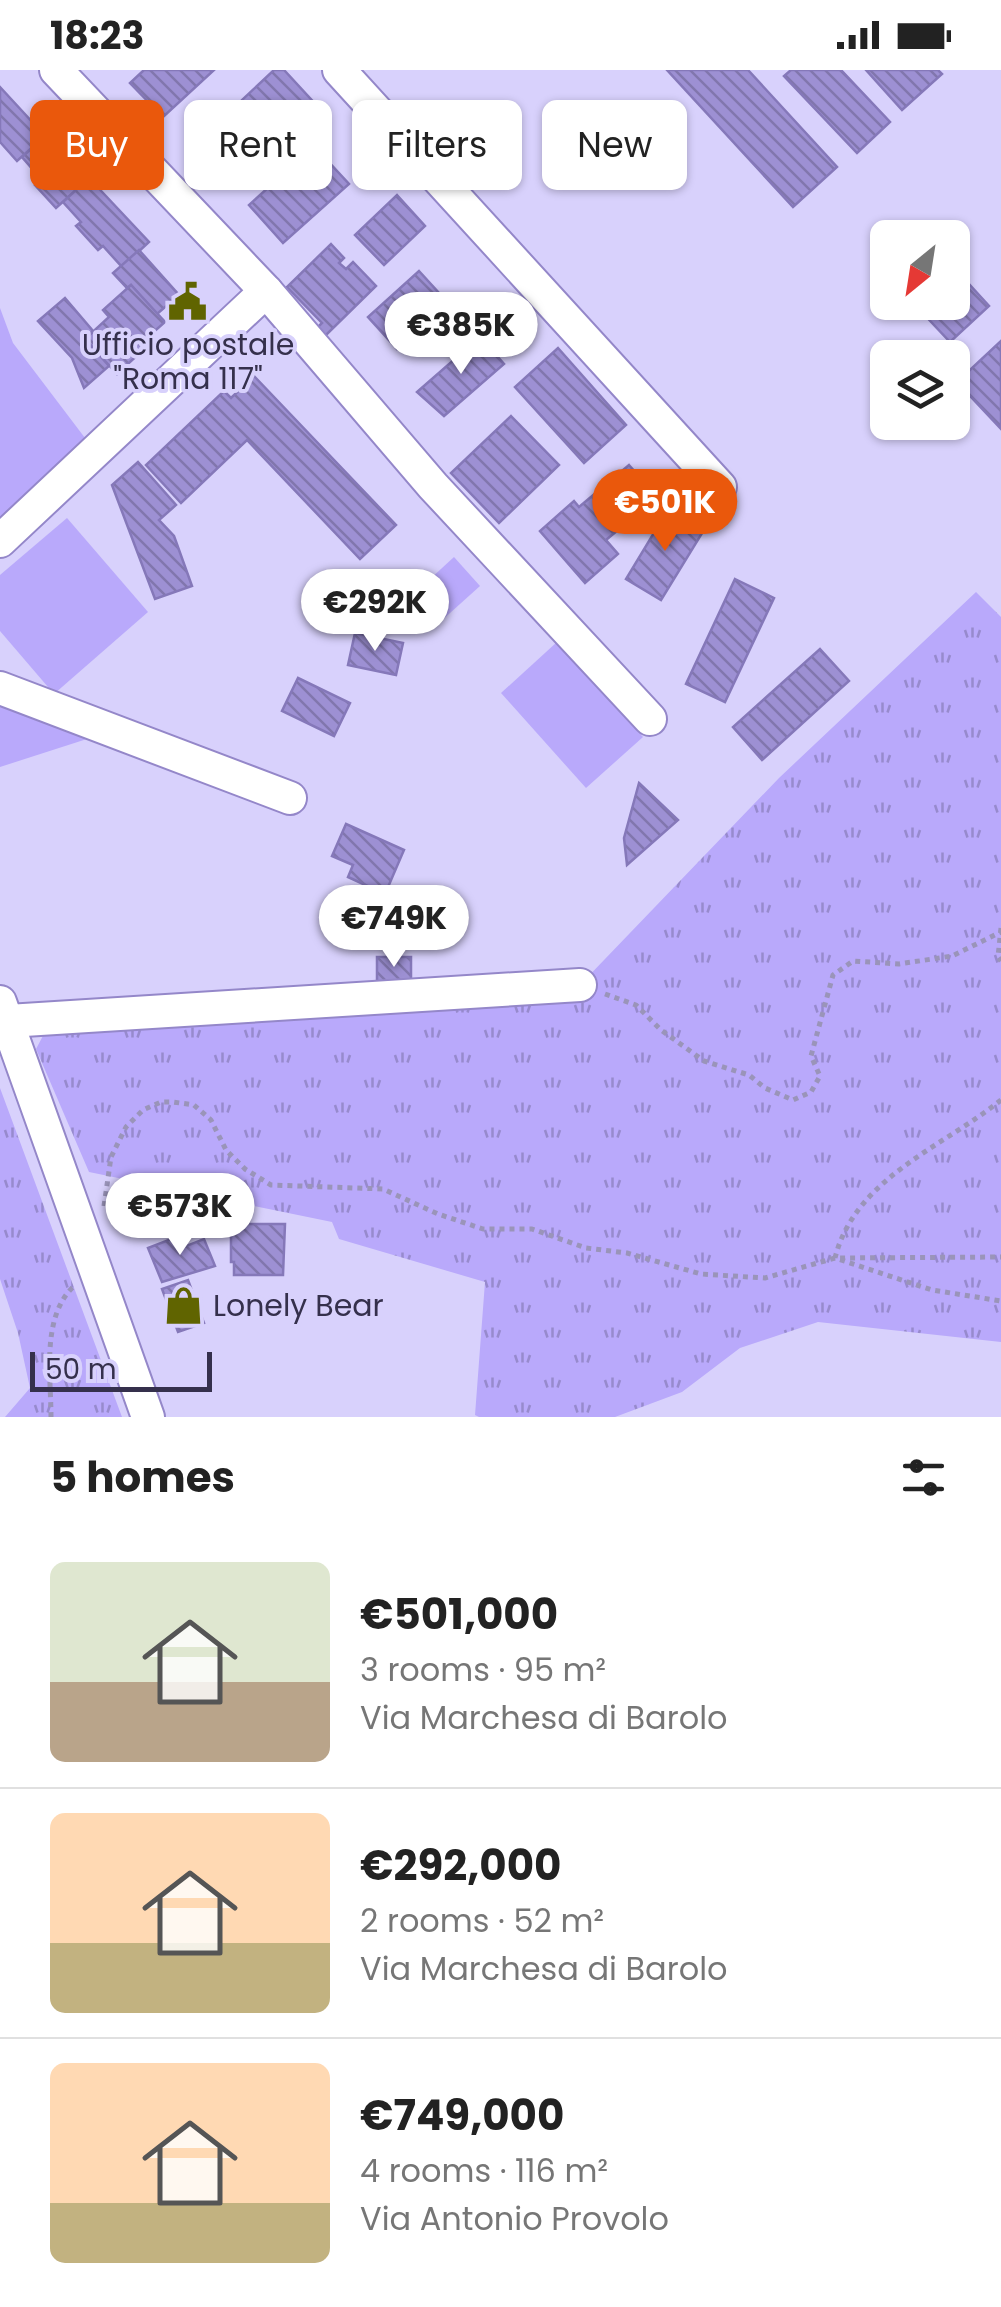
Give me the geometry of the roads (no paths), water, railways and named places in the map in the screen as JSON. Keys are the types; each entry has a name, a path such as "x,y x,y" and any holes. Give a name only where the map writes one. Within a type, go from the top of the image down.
{"street":[{"path":"56,70 266,290 433,486 650,719"},
{"path":"339,70 720,487"},
{"path":"0,541 266,290"},
{"path":"0,688 290,798"},
{"path":"148,1417 4,1012 580,986"}],"place":[{"name":"Ufficio postale \"Roma 117\"","path":"188,301"},
{"name":"Lonely Bear","path":"183,1306"}]}
